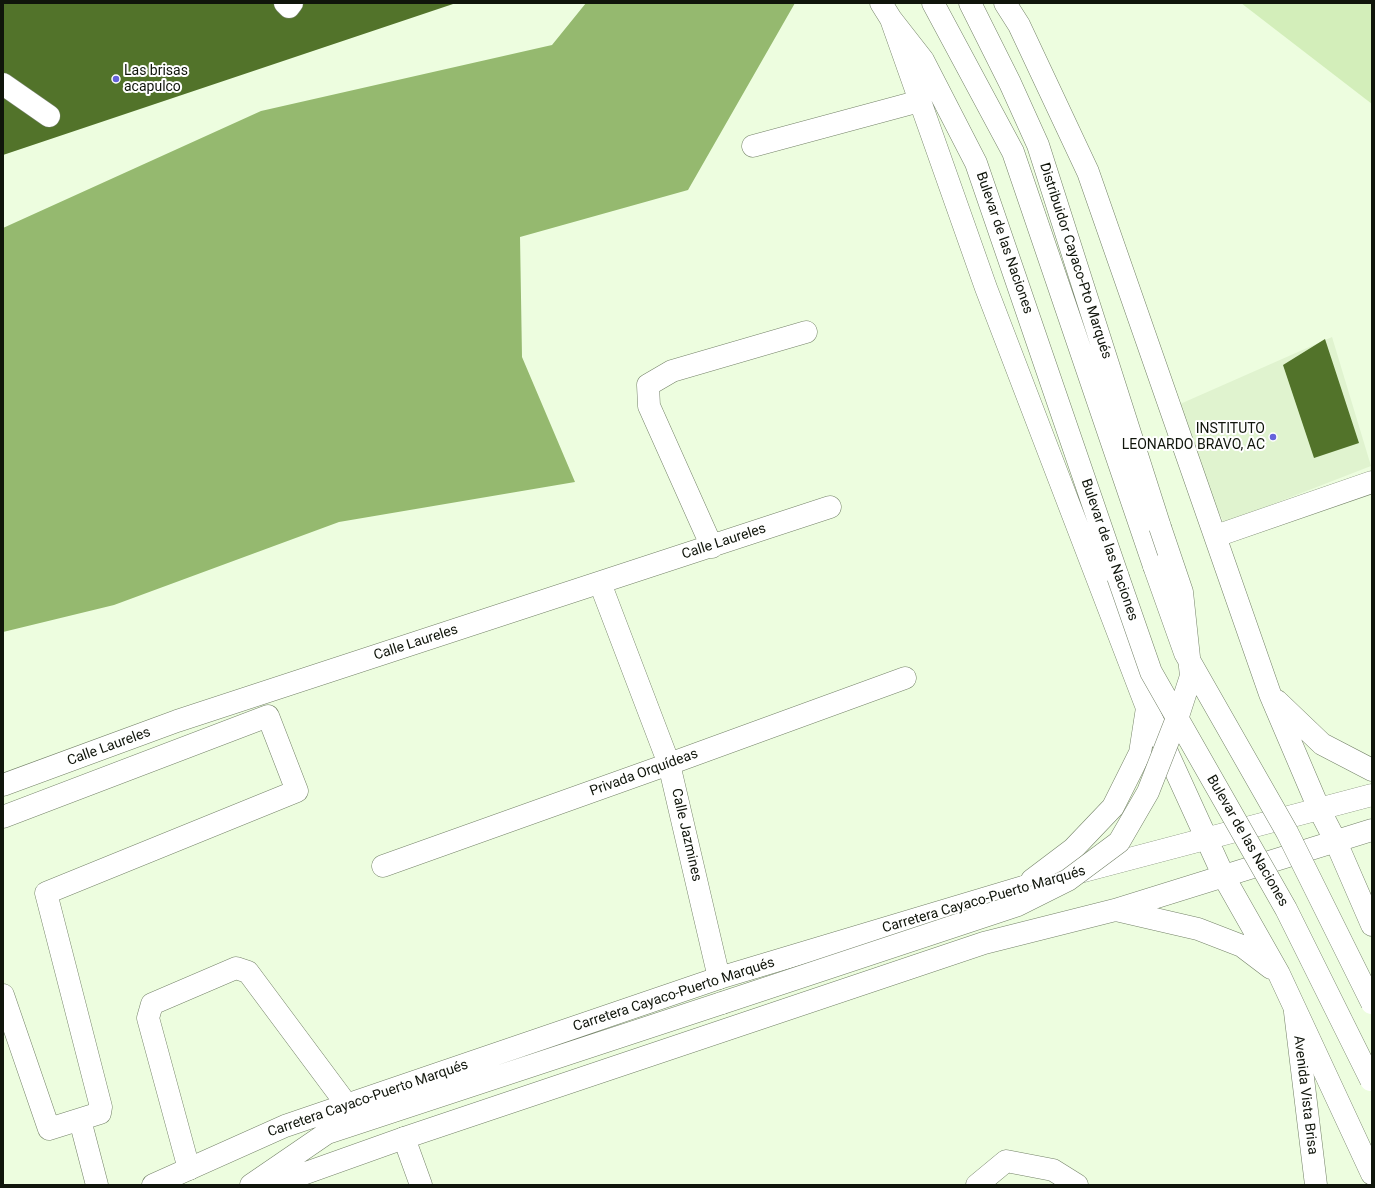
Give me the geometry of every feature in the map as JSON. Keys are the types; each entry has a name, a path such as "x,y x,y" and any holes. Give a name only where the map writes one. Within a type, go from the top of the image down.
{"main road":[{"path":"933,3 1013,152 1185,653 1287,832 1372,1003"},
{"name":"Distribuidor Cayaco-Pto Marqués","path":"252,1185 327,1133 1018,905 1068,880 1119,842 1148,792 1179,714 1191,676 1182,592 1038,145 1010,83 970,3"},
{"path":"1005,3 1019,25 1088,172 1270,694 1319,809 1336,842 1372,925"},
{"path":"886,11 920,101 986,288 1147,708 1224,877 1279,974 1372,1174"},
{"name":"Bulevar de las Naciones","path":"886,11 923,60 976,163 1151,672 1286,909 1372,1082"},
{"path":"3,84 49,116"},
{"path":"753,146 920,101"},
{"path":"712,547 649,406 648,385 672,371 806,332"},
{"path":"1216,536 1372,482"},
{"name":"Calle Laureles","path":"3,786 177,721 712,547 830,507"},
{"name":"Calle Jazmines","path":"600,583 669,764 719,978"},
{"name":"Privada Orquídeas","path":"383,866 904,678"},
{"path":"1270,694 1322,744 1372,770"},
{"path":"1023,887 1073,849 1113,807 1140,753 1147,708"},
{"path":"3,817 268,716 297,790 46,893 101,1107 100,1113 49,1129 3,995"},
{"name":"Carretera Cayaco-Puerto Marqués","path":"153,1185 285,1126 719,978 1023,887 1372,795"},
{"path":"272,1185 404,1138 984,943 1115,910 1372,830"},
{"path":"1115,910 1198,929 1220,937 1242,946 1279,974"},
{"path":"189,1169 148,1018 152,1004 236,968 248,972 347,1105"},
{"name":"Avenida Vista Brisa","path":"1294,1005 1316,1185"},
{"path":"80,1120 97,1185"},
{"path":"404,1138 420,1185"},
{"path":"977,1185 1006,1161 1053,1170 1077,1185"}],"shaded area":[{"path":"586,3 795,3 688,190 520,237 522,357 575,482 339,522 114,605 3,632 3,228 261,111 552,45"},
{"path":"1241,3 1372,3 1372,104"},
{"name":"INSTITUTO LEONARDO BRAVO, AC","path":"1332,337 1371,466 1224,523 1171,408"}],"building":[{"name":"Las brisas acapulco","path":"3,3 456,3 3,155"},
{"path":"1325,339 1359,443 1314,458 1283,365"}],"place":[{"name":"Las brisas acapulco","path":"116,79"},
{"name":"INSTITUTO LEONARDO BRAVO, AC","path":"1273,437"}]}
